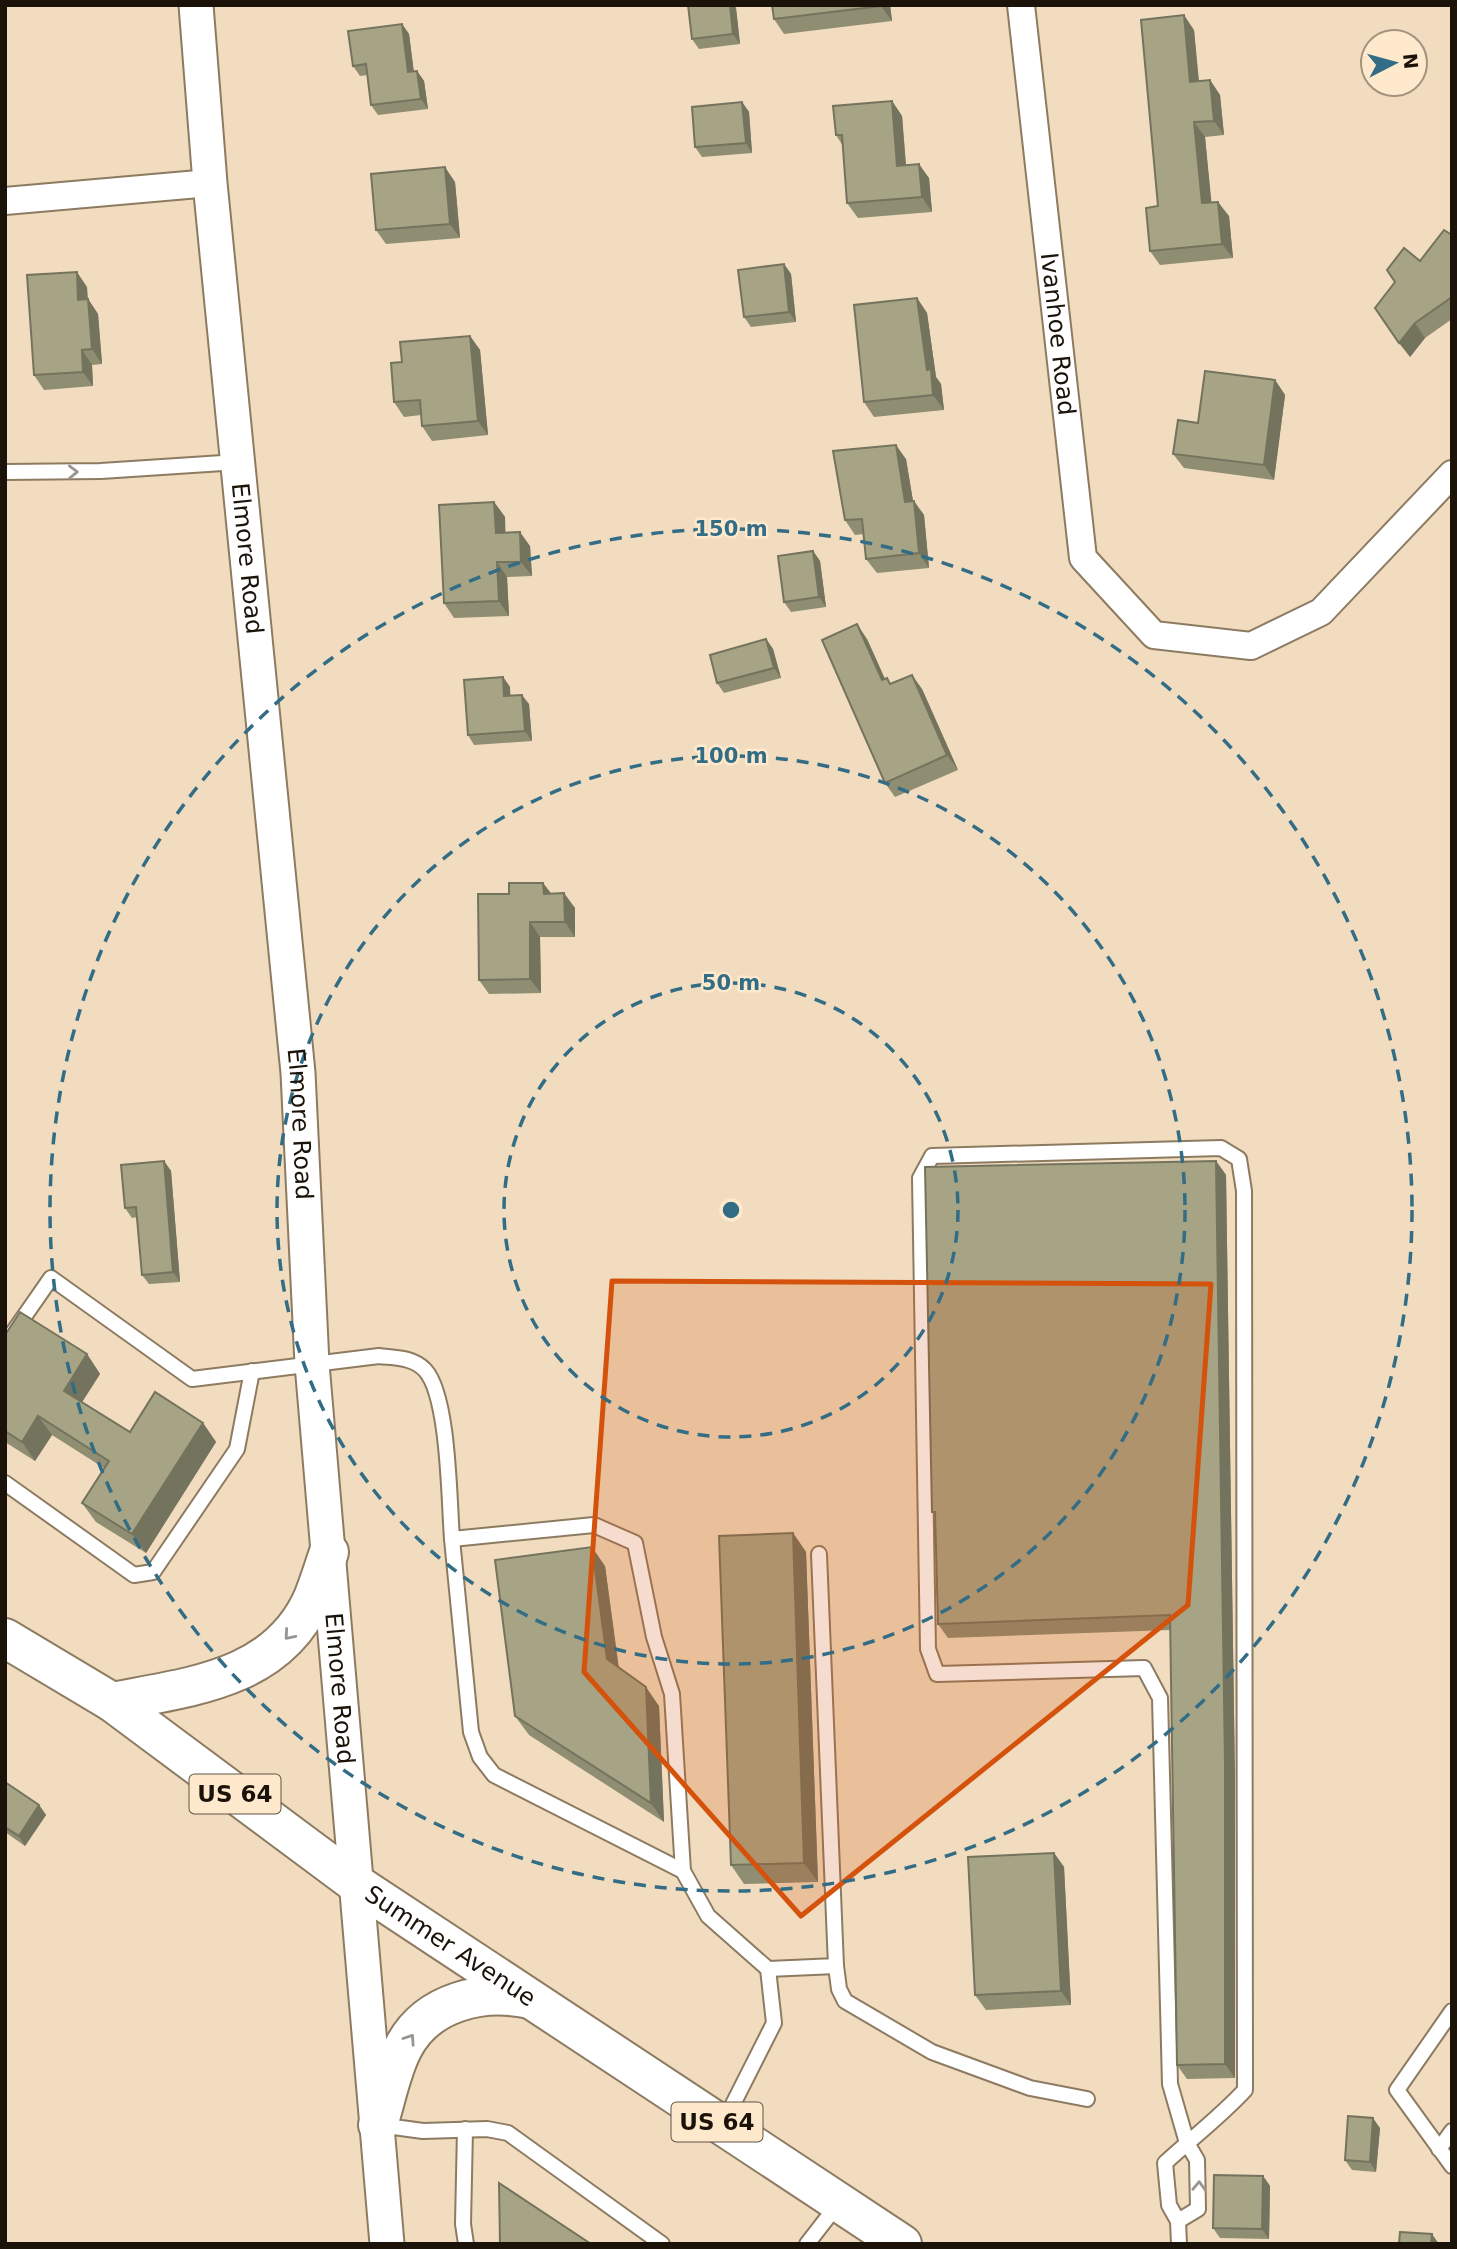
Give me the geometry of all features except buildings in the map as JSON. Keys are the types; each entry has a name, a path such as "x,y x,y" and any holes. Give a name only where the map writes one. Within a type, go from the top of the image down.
{"main road":[{"path":"112,1702 207,1684 257,1664 296,1628 313,1599 329,1552"},
{"name":"Summer Avenue","path":"5,1638 112,1702 358,1885 902,2244"},
{"path":"378,2125 403,2048 422,2021 450,2005 478,1997 503,1993 532,2000"}],"street":[{"name":"Elmore Road","path":"196,5 210,183 298,1073 312,1364 387,2244"},
{"name":"Ivanhoe Road","path":"1021,5 1083,558 1154,635 1251,646 1321,612 1452,474"},
{"path":"5,201 210,183"}],"lane":[{"path":"5,472 101,471 239,462"},
{"path":"1178,2221 1198,2209 1198,2160 1186,2143 1170,2084 1160,1698 1144,1668 937,1674 928,1649 919,1178 932,1156 1221,1148 1239,1159 1244,1191 1245,2090 1219,2118 1186,2143 1165,2163 1169,2205 1178,2221 1179,2244"},
{"path":"5,1344 51,1278 192,1379 379,1356 409,1359 425,1370 439,1398 471,1732 480,1757 494,1775 683,1871"},
{"path":"5,1483 134,1574 153,1572 237,1449 252,1371"},
{"path":"452,1539 594,1525 635,1543 654,1637 672,1694 683,1871 708,1916 768,1969 774,2023 722,2125"},
{"path":"819,1555 839,1989 845,2001 932,2052 1030,2088 1087,2099"},
{"path":"768,1969 836,1966"},
{"path":"1452,2011 1397,2090 1452,2166"},
{"path":"378,2125 423,2131 487,2129 508,2133 662,2244"},
{"path":"466,2129 463,2224 466,2244"},
{"path":"1439,2150 1452,2132"},
{"path":"807,2244 839,2202"}],"highlighted area":[{"path":"612,1281 1211,1284 1188,1605 801,1916 584,1672"}]}
